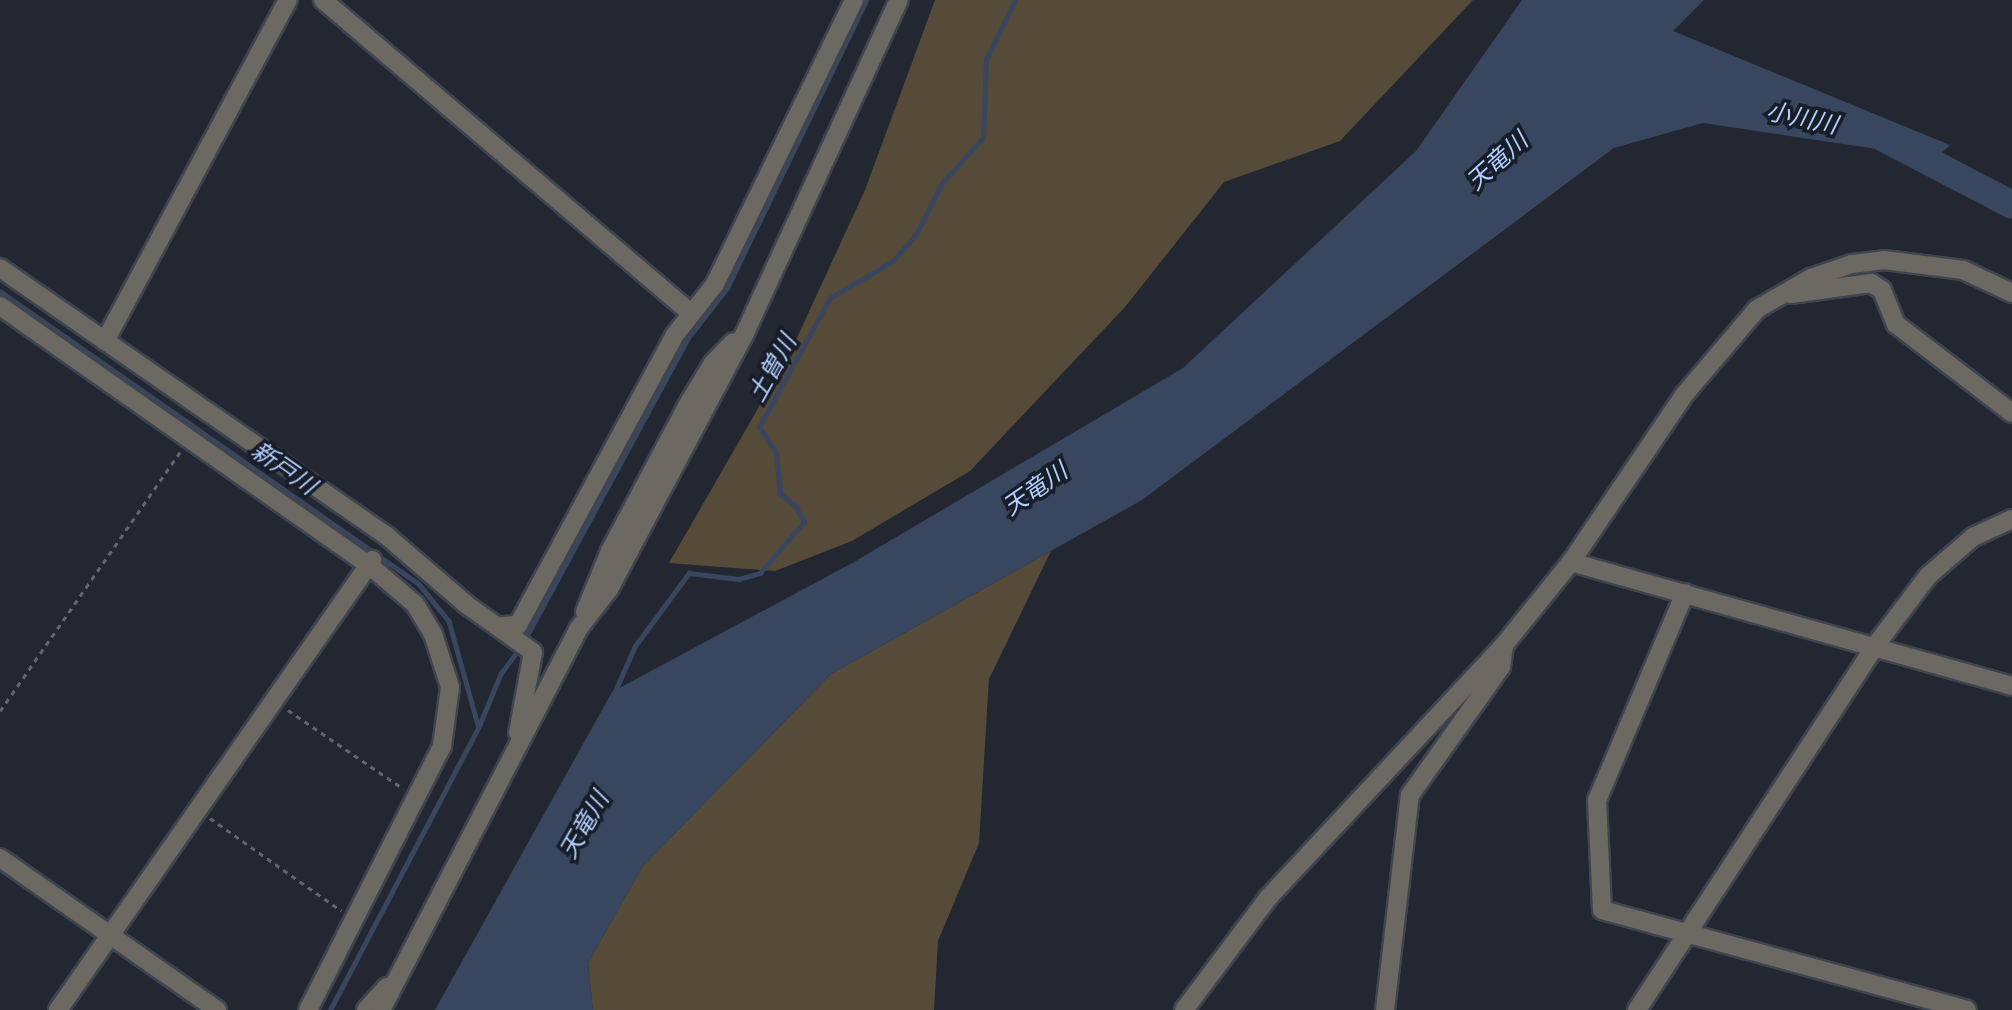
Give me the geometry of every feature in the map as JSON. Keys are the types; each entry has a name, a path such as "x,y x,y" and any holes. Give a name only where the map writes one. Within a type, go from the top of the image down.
{"street":[{"path":"106,341 288,0"},
{"path":"323,0 691,313"},
{"path":"509,632 518,625 674,336 715,284 854,0"},
{"path":"579,628 617,573 747,327 899,0"},
{"path":"1184,1010 1268,898 1504,645 1571,562 1684,395 1738,326 1778,295 1852,264 1884,260 1964,270 2012,293"},
{"path":"0,268 387,537 467,605 531,650 535,658 517,732 520,742"},
{"path":"1778,295 1861,281 1871,284 1882,290 1896,324 2012,413"},
{"path":"0,306 371,562 415,604 433,634 450,687 442,746 309,1010"},
{"path":"381,1010 579,628 610,551 713,363 747,327"},
{"path":"1637,1010 1875,646 1949,555 1973,537 2012,519"},
{"path":"610,551 617,573"},
{"path":"58,1010 371,562"},
{"path":"1571,562 2012,686"},
{"path":"1685,593 1597,800 1602,910 1967,1010"},
{"path":"1385,1010 1410,795 1502,667 1504,645"},
{"path":"0,858 216,1010"},
{"path":"366,1010 396,983"}],"path":[{"path":"0,712 190,437"},
{"path":"274,701 399,784 416,801"},
{"path":"198,810 355,920"}],"shaded area":[{"path":"935,0 1473,0 1340,141 1224,182 1125,307 970,471 852,541 775,571 669,563 790,353 865,190"},
{"path":"1051,551 989,679 979,843 938,941 934,1010 593,1010 588,963 642,867 831,674"}],"water":[{"name":"天竜川","path":"1522,0 1704,0 1673,31 1950,145 1936,158 1703,123 1614,148 1142,500 831,674 642,867 588,963 593,1010 435,1010 612,692 854,562 1183,368 1416,151"}],"waterway":[{"path":"524,641 687,339 727,288 866,0"},
{"name":"土曽川","path":"612,698 635,646 689,573 739,579 760,573 804,522 794,505 780,494 776,453 759,427 830,298 893,261 915,236 942,183 983,138 986,60 1015,0"},
{"name":"小川川","path":"1884,138 2012,205"},
{"name":"新戸川","path":"0,291 419,584 449,621 478,725"},
{"path":"330,1010 479,726 501,673 519,649"}]}
